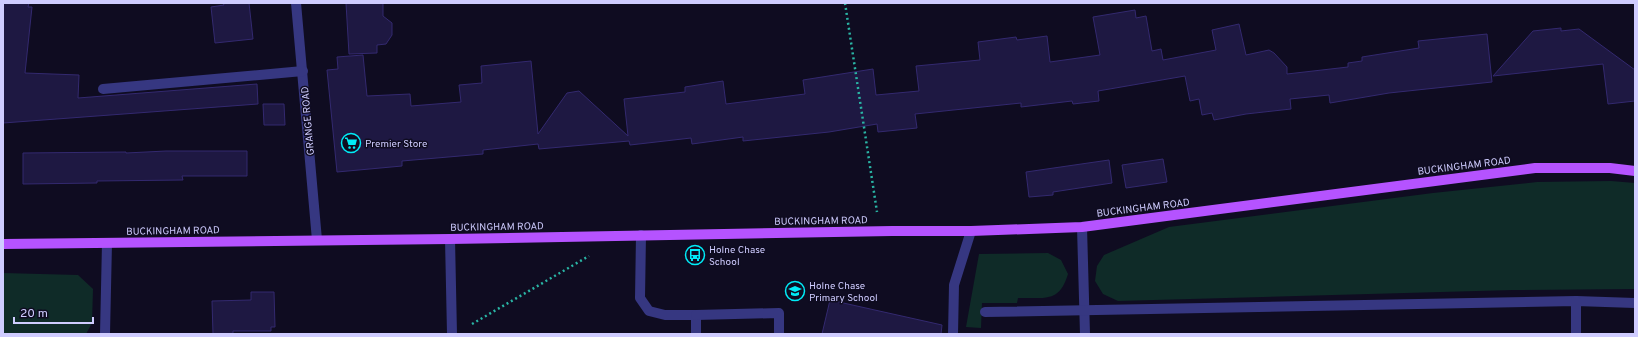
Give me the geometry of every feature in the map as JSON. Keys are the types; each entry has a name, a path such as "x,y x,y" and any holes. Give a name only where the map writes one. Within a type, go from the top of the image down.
{"main road":[{"name":"BUCKINGHAM ROAD","path":"3,244 450,239 892,230 971,231 1082,226 1535,168 1610,168 1635,171"}],"street":[{"name":"GRANGE ROAD","path":"296,3 317,240"},
{"path":"103,89 303,72"},
{"path":"1082,226 1085,334"},
{"path":"953,334 954,285 971,231"},
{"path":"641,235 640,298 649,311 665,315 779,313 779,334"},
{"path":"450,239 452,334"},
{"path":"105,334 107,243"},
{"path":"1576,301 1576,334"},
{"path":"985,312 1576,301 1635,302"},
{"path":"696,315 696,334"}],"path":[{"path":"845,3 877,212"},
{"path":"472,324 595,252"}],"green space":[{"path":"1611,181 1635,183 1635,289 1513,290 1118,301 1103,294 1095,281 1097,266 1104,255 1169,227 1433,193 1537,182"},
{"path":"1048,253 1061,260 1068,274 1064,284 1055,295 1043,298 1018,298 1017,303 982,303 981,328 966,327 979,254"},
{"path":"3,273 78,275 93,289 92,323 86,334 3,334"}],"building":[{"path":"3,3 29,3 28,7 32,7 25,73 79,75 78,98 257,84 258,104 3,123"},
{"path":"223,3 249,3 253,39 215,43 211,7 224,5"},
{"path":"346,3 383,3 383,16 392,23 392,35 386,44 377,45 377,53 349,54"},
{"path":"1135,10 1136,18 1146,16 1152,51 1161,49 1163,60 1216,50 1212,30 1239,24 1246,55 1269,50 1274,53 1287,67 1287,74 1348,67 1348,63 1362,61 1362,57 1419,48 1418,41 1487,34 1492,82 1389,93 1330,103 1329,95 1290,99 1291,109 1246,114 1214,120 1212,113 1202,115 1199,99 1190,101 1185,76 1098,91 1099,101 1073,104 1072,101 1021,107 1021,103 915,114 917,128 878,132 877,124 829,132 743,141 743,137 692,144 691,138 630,145 629,141 539,149 538,144 483,150 483,154 402,161 402,166 337,172 327,70 338,69 337,57 363,55 367,96 410,94 411,106 461,102 459,85 482,83 481,66 531,61 538,134 567,93 579,91 628,136 624,99 685,92 685,87 723,81 726,104 805,94 803,80 873,69 876,95 919,91 916,66 980,60 978,42 1016,37 1017,40 1047,36 1050,62 1100,55 1093,17"},
{"path":"1561,28 1561,31 1579,29 1635,70 1635,101 1608,104 1603,64 1493,76 1533,31"},
{"path":"263,104 284,104 285,125 264,125"},
{"path":"166,151 247,151 247,176 182,176 183,180 23,184 23,153 126,153"},
{"path":"1163,159 1167,182 1126,188 1122,165"},
{"path":"1109,160 1112,183 1053,192 1053,195 1029,197 1026,172"},
{"path":"251,292 274,292 275,327 271,327 271,331 233,331 233,334 213,334 212,301 251,300"},
{"path":"830,300 942,325 941,334 822,334"}],"place":[{"name":"Premier Store","path":"351,143"},
{"name":"Holne Chase School","path":"695,255"},
{"name":"Holne Chase Primary School","path":"795,291"}]}
